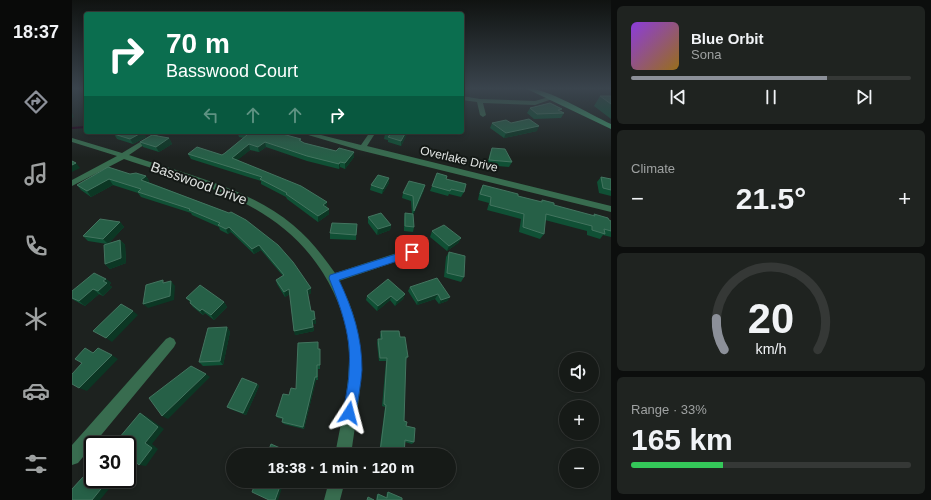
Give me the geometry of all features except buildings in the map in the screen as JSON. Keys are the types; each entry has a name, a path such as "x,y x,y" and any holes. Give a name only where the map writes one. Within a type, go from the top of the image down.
{"main road":[{"path":"579,111 611,127"}],"street":[{"path":"72,183 123,156 156,134"},
{"name":"Overlake Drive","path":"309,134 611,209"},
{"path":"362,148 372,134"},
{"name":"Basswood Drive","path":"72,140 224,190 256,204 297,235 312,250 334,278 348,311 354,339 356,370 344,448"},
{"path":"334,278 412,252"},
{"path":"72,457 170,343"},
{"path":"332,500 335,488"}],"waterway":[{"path":"72,128 84,127"}],"route":[{"path":"349,413 356,370 354,339 348,311 334,278 412,252"}]}
